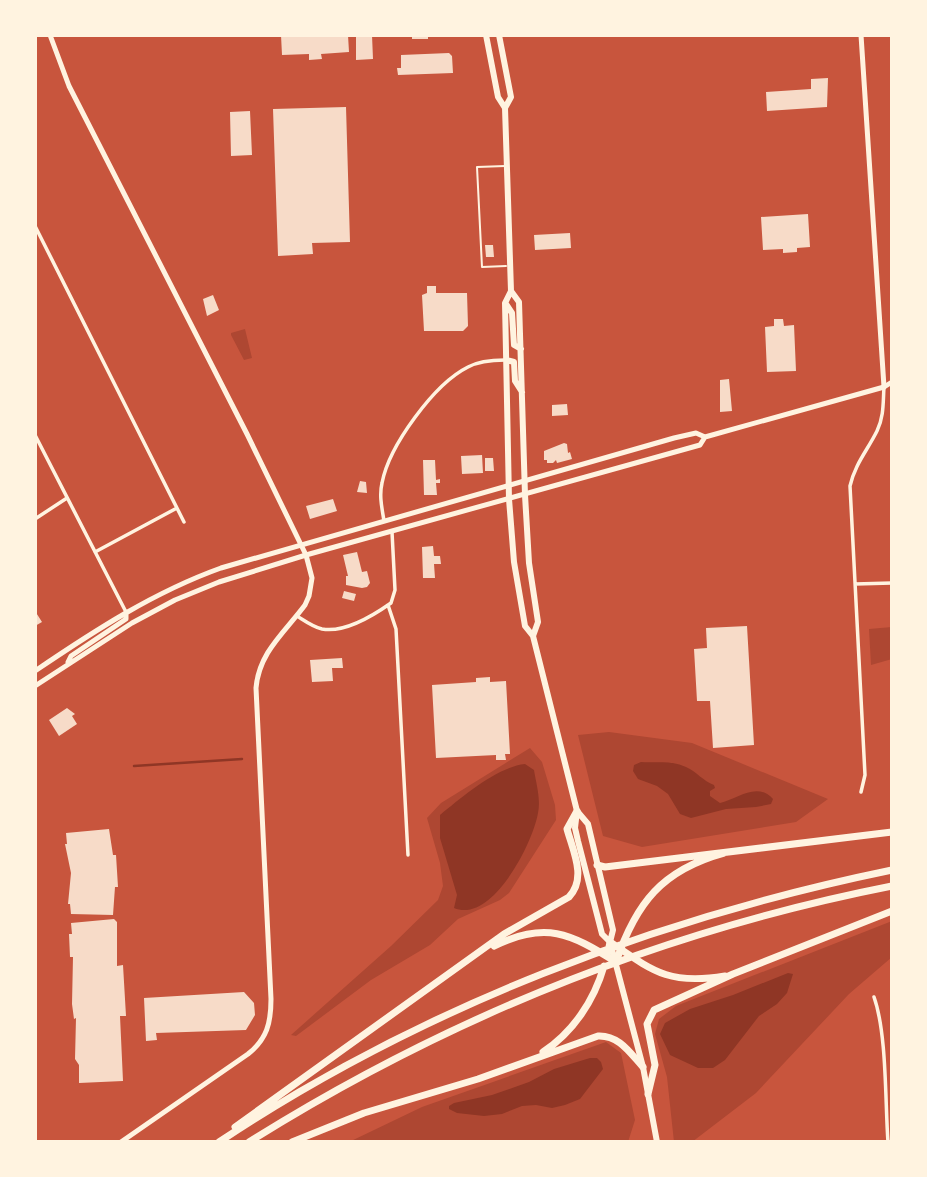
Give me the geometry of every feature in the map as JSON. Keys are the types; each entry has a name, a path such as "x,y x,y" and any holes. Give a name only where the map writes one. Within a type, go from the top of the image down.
{"highway":[{"path":"219,1142 240,1122 505,934 559,904 575,891 579,879 568,829 577,811"},
{"path":"597,865 605,867 892,832"},
{"path":"481,952 515,936 544,932 567,936 616,962 638,910 664,881 688,865 724,853"},
{"path":"219,1142 382,1047 491,995 582,958 641,937 783,895 892,870"},
{"path":"249,1142 304,1108 404,1054 491,1012 587,973 646,951 761,917 892,886"},
{"path":"648,1094 655,1065 647,1031 650,1014 662,1005 892,911"},
{"path":"535,1058 557,1041 583,1013 600,981 610,942 655,972 669,976 698,979 733,974"},
{"path":"292,1142 364,1113 478,1079 604,1036 619,1041 643,1067"}],"main road":[{"path":"50,35 69,86 247,433 310,567 311,589 305,604 265,655 257,672 255,694 271,1003 271,1017 264,1039 248,1054 121,1142"},
{"path":"486,35 498,97 505,108"},
{"path":"499,35 510,97 505,108 511,291 505,303 509,499 518,591 525,626 533,636 577,811 575,828 602,934 610,942 643,1067 657,1142"},
{"path":"861,35 884,387"},
{"path":"511,291 519,302 529,563 538,622 533,636"},
{"path":"505,303 512,313 514,345 521,349"},
{"path":"507,360 514,362 515,382 522,392"},
{"path":"35,671 126,612 196,578 247,559 696,433 705,437 884,387 892,382"},
{"path":"884,387 892,388"},
{"path":"35,686 132,623 175,600 228,579 700,445 705,437"},
{"path":"66,664 71,656 126,619 126,612"},
{"path":"577,811 588,824 613,930 610,942"}],"street":[{"path":"35,226 184,522"},
{"path":"384,521 381,494 383,478 402,436 414,418 465,368 486,361 507,360"},
{"path":"861,792 865,775 850,486 856,464 878,430 883,415 884,387"},
{"path":"35,435 126,612"},
{"path":"35,520 68,498"},
{"path":"95,552 177,508"},
{"path":"297,616 315,627 335,629 347,626 388,605 395,595 392,532"},
{"path":"855,584 892,583"},
{"path":"388,605 396,629 408,855"},
{"path":"874,997 882,1049 888,1142"}],"lane":[{"path":"507,166 477,167 482,267 511,265"}],"shaded area":[{"path":"245,329 252,358 244,360 231,333"},
{"path":"892,627 892,659 871,665 869,629"},
{"path":"609,732 692,743 828,799 796,822 642,847 603,836 578,735"},
{"path":"530,748 542,762 555,805 556,820 509,893 500,900 458,919 430,945 371,980 296,1036 291,1035 438,900 443,886 440,863 427,818 441,803"},
{"path":"641,762 670,763 686,767 714,785 710,796 720,803 754,791 760,791 773,799 771,804 726,809 691,818 680,814 668,794 657,786 638,779 633,771 634,765"},
{"path":"525,764 534,770 539,802 535,826 528,843 496,893 482,904 468,910 454,908 457,895 440,838 440,815 492,777 514,766"},
{"path":"892,921 892,957 849,994 756,1093 692,1142 674,1142 667,1077 655,1034 659,1019 676,1006"},
{"path":"788,973 793,974 787,993 777,1004 759,1016 725,1060 713,1068 698,1068 670,1055 660,1034 665,1023 690,1009"},
{"path":"606,1042 621,1053 635,1120 628,1142 349,1142 422,1107"},
{"path":"597,1058 603,1069 580,1099 565,1105 552,1108 522,1106 502,1114 484,1116 457,1113 449,1109 454,1103 492,1095 529,1082 554,1069"}],"building":[{"path":"281,35 348,35 349,52 321,54 322,59 309,60 309,54 282,55"},
{"path":"356,35 372,35 373,59 356,60"},
{"path":"412,35 428,35 428,39 412,39"},
{"path":"449,53 452,56 453,73 398,75 401,55"},
{"path":"828,78 827,107 767,111 766,92 811,89 811,79"},
{"path":"346,107 350,242 312,243 313,254 278,256 273,109"},
{"path":"250,111 252,155 231,156 230,112"},
{"path":"808,214 810,247 783,253 783,249 763,250 761,217"},
{"path":"570,233 571,248 535,250 534,235"},
{"path":"485,245 493,245 494,257 486,257"},
{"path":"427,286 436,286 436,293 467,293 468,326 463,331 424,331 422,295 427,293"},
{"path":"213,295 219,310 207,316 203,299"},
{"path":"774,319 783,319 784,326 794,325 796,371 767,372 765,327 774,326"},
{"path":"729,379 732,411 720,412 720,380"},
{"path":"567,404 568,415 552,416 552,405"},
{"path":"567,444 572,459 557,463 556,460 547,463 547,460 544,460 544,451"},
{"path":"482,455 483,473 462,474 461,456"},
{"path":"485,458 493,458 494,471 485,471"},
{"path":"423,460 435,460 436,480 440,479 440,483 436,483 437,495 424,495"},
{"path":"360,481 366,482 367,493 357,492"},
{"path":"333,499 337,511 310,519 306,506"},
{"path":"433,546 434,556 440,556 441,564 434,564 435,578 423,578 422,547"},
{"path":"357,552 362,572 367,571 370,583 367,587 346,585 348,576 343,555"},
{"path":"344,591 356,594 354,601 342,598"},
{"path":"35,611 42,622 35,626"},
{"path":"747,626 754,745 713,748 710,701 697,701 694,649 707,648 706,628"},
{"path":"342,658 343,668 332,668 333,681 312,682 310,660"},
{"path":"490,677 490,682 506,681 510,754 505,754 506,760 496,760 496,755 436,758 432,685 476,682 476,678"},
{"path":"67,708 75,714 72,716 77,724 59,736 49,720"},
{"path":"109,829 113,855 116,855 118,887 115,887 113,915 71,914 68,904 71,873 65,844 66,833"},
{"path":"114,919 117,922 117,966 123,965 126,1016 120,1016 123,1081 79,1083 79,1065 75,1059 76,1018 74,1019 72,1004 73,957 70,957 69,934 72,934 71,923"},
{"path":"244,992 254,1003 255,1015 246,1030 156,1033 157,1040 146,1041 144,998"}],"waterway":[{"path":"134,766 242,759"}]}
